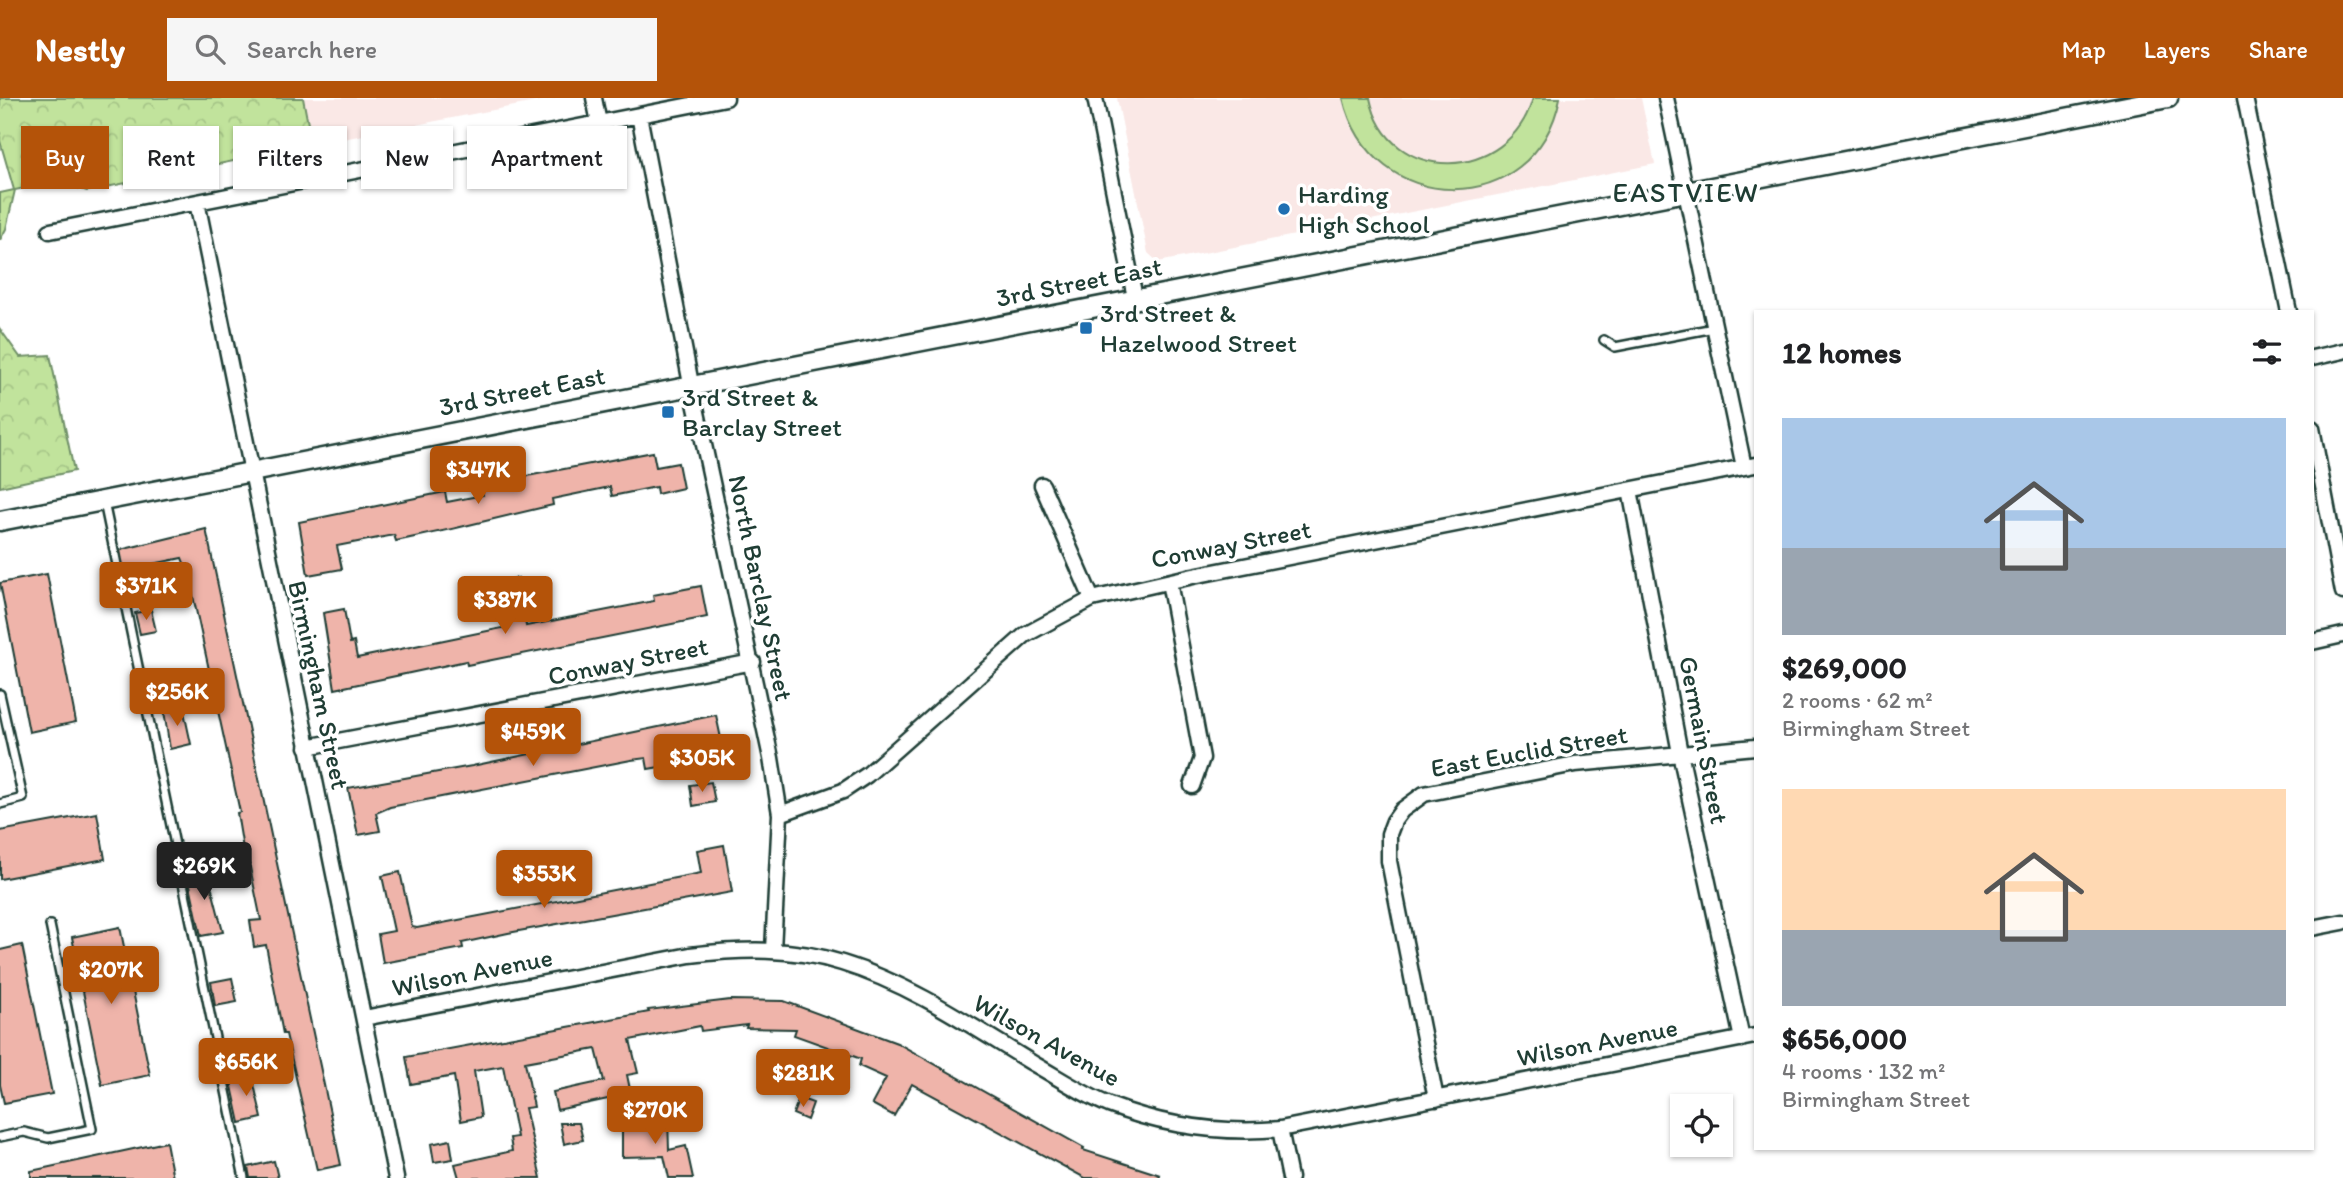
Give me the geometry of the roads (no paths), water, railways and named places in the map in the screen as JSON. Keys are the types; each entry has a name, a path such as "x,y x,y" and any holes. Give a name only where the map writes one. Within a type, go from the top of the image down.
{"street":[{"path":"594,98 599,123"},
{"path":"50,231 726,98"},
{"path":"1095,98 1135,298"},
{"path":"1665,98 1714,328 1750,466"},
{"name":"3rd Street East","path":"0,521 691,384 2168,98"},
{"path":"2245,98 2289,310"},
{"name":"North Barclay Street","path":"639,115 691,384 753,662 780,814 773,950"},
{"name":"Birmingham Street","path":"197,202 396,1178"},
{"path":"2314,358 2343,351"},
{"path":"2314,439 2343,592"},
{"name":"Conway Street","path":"780,814 843,791 867,775 1025,635 1092,599 1750,466"},
{"path":"1042,485 1092,599"},
{"name":"Germain Street","path":"1630,490 1680,753 1748,1038"},
{"path":"1169,582 1202,758 1192,786"},
{"path":"2314,642 2343,635"},
{"name":"Conway Street","path":"307,747 753,662"},
{"name":"East Euclid Street","path":"1436,1099 1389,861 1389,834 1402,810 1412,801 1436,791 1575,764 1754,747"},
{"path":"2314,928 2343,922"},
{"name":"Wilson Avenue","path":"364,1017 690,955 732,950 773,950 829,960 872,974 913,993 1074,1088 1107,1104 1186,1127 1229,1131 1280,1129 1748,1038"},
{"path":"1280,1129 1290,1178"}],"lane":[{"path":"1604,340 1615,347 1714,328"},
{"path":"104,501 244,1178"},
{"path":"0,694 23,798 0,804"},
{"path":"0,1137 24,1132 48,1138 92,1129 50,925"}],"place":[{"name":"Harding High School","path":"1284,209"},
{"name":"3rd Street & Hazelwood Street","path":"1086,328"},
{"name":"3rd Street & Barclay Street","path":"668,412"}],"district":[{"name":"EASTVIEW","path":"1686,192"}]}
